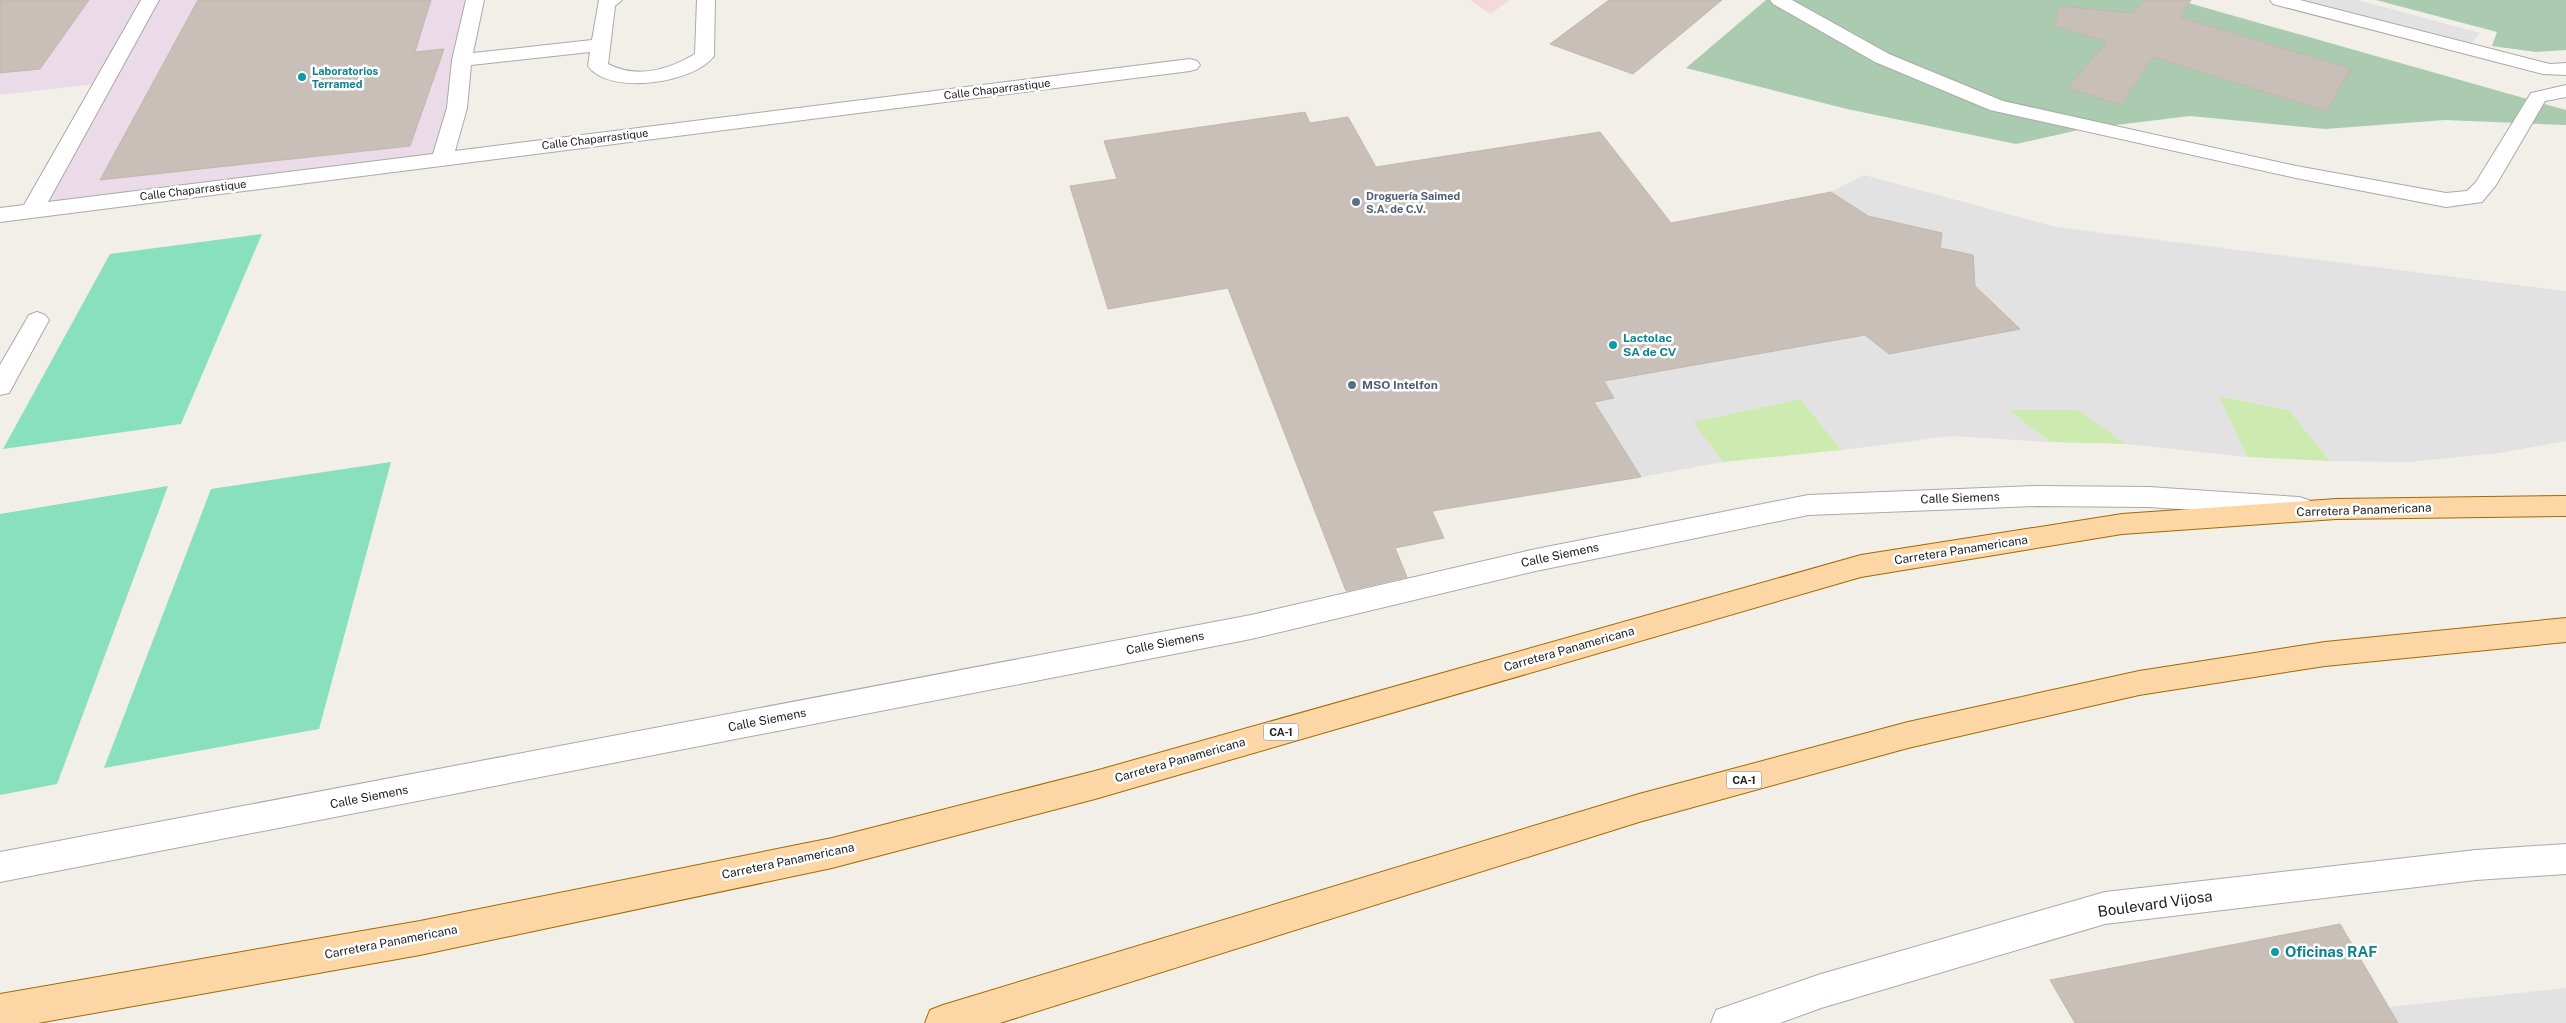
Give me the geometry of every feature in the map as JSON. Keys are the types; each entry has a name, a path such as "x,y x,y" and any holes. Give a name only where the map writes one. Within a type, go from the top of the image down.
{"main road":[{"name":"Carretera Panamericana","path":"0,1012 420,938 832,853 1095,785 1861,566 2122,524 2336,509 2559,503"},
{"name":"CA-1","path":"943,1023 1639,808 1908,735 2139,683 2325,654 2566,630"}],"street":[{"path":"32,211 150,0"},
{"path":"443,158 457,108 462,60 475,0"},
{"path":"613,0 606,3 599,45 598,66 609,74 626,78 648,78 670,73 690,66 704,56 706,0"},
{"path":"1779,0 1882,58 1997,106 2296,172 2446,200 2474,197 2484,185 2538,97 2566,91"},
{"path":"2279,0 2550,70 2566,69"},
{"path":"462,60 599,45"},
{"name":"Calle Chaparrastique","path":"0,215 1190,65"},
{"path":"0,387 38,320"},
{"name":"Calle Siemens","path":"0,867 1250,627 1531,561 1808,505 2056,496 2149,497 2336,509"},
{"name":"Boulevard Vijosa","path":"1728,1023 1821,991 2105,908 2476,865 2566,859"}],"shaded area":[{"path":"0,0 475,0 443,157 32,211 103,83 0,95"},
{"path":"1470,0 1510,0 1490,14"},
{"path":"2297,0 2358,0 2480,33 2469,47"},
{"name":"Lactolac SA de CV","path":"1864,175 2056,227 2566,291 2566,441 2499,453 2409,462 2330,461 2289,410 2219,396 2247,457 2126,444 2079,410 2008,410 2050,442 1951,436 1842,450 1800,399 1693,422 1723,462 1641,477 1594,402 1614,398 1604,381 1865,335 1889,354 2020,329 1960,272 1974,274 1973,255 1940,248 1942,233 1868,216 1831,192"},
{"path":"2566,988 2566,1023 2398,1023 2389,1007"}],"green space":[{"path":"1766,0 2178,0 2566,110 2566,125 2445,120 2325,129 2190,116 2083,129 2016,144 1847,109 1686,68"},
{"path":"2376,0 2566,0 2566,50 2536,52 2492,46 2497,32"},
{"path":"262,234 181,424 3,449 110,254"},
{"path":"2218,396 2289,410 2330,461 2247,457"},
{"path":"1800,399 1842,450 1723,462 1692,422"},
{"path":"2007,409 2079,410 2126,444 2050,442"},
{"path":"391,462 319,729 104,768 211,489"},
{"path":"168,486 57,784 0,795 0,514"}],"building":[{"path":"0,0 89,0 40,69 0,73"},
{"path":"198,0 431,0 415,52 444,49 410,146 100,180"},
{"path":"1609,0 1722,0 1633,74 1550,44"},
{"path":"2144,0 2191,0 2180,17 2351,69 2326,111 2153,57 2121,105 2067,88 2107,42 2055,26 2059,6 2133,13"},
{"path":"1305,112 1310,123 1348,117 1376,167 1600,132 1671,223 1831,192 1868,216 1942,233 1940,248 1973,255 1975,286 2020,329 1889,354 1865,335 1604,381 1614,398 1594,402 1641,477 1432,511 1444,538 1395,548 1407,577 1346,591 1228,288 1108,309 1070,186 1117,179 1104,141"},
{"name":"Oficinas RAF","path":"2340,924 2398,1023 2075,1023 2050,980"}],"place":[{"name":"Laboratorios Terramed","path":"302,77"},
{"name":"Droguería Saimed S.A. de C.V.","path":"1356,202"},
{"name":"Lactolac SA de CV","path":"1613,345"},
{"name":"MSO Intelfon","path":"1352,385"},
{"name":"Oficinas RAF","path":"2275,952"}]}
